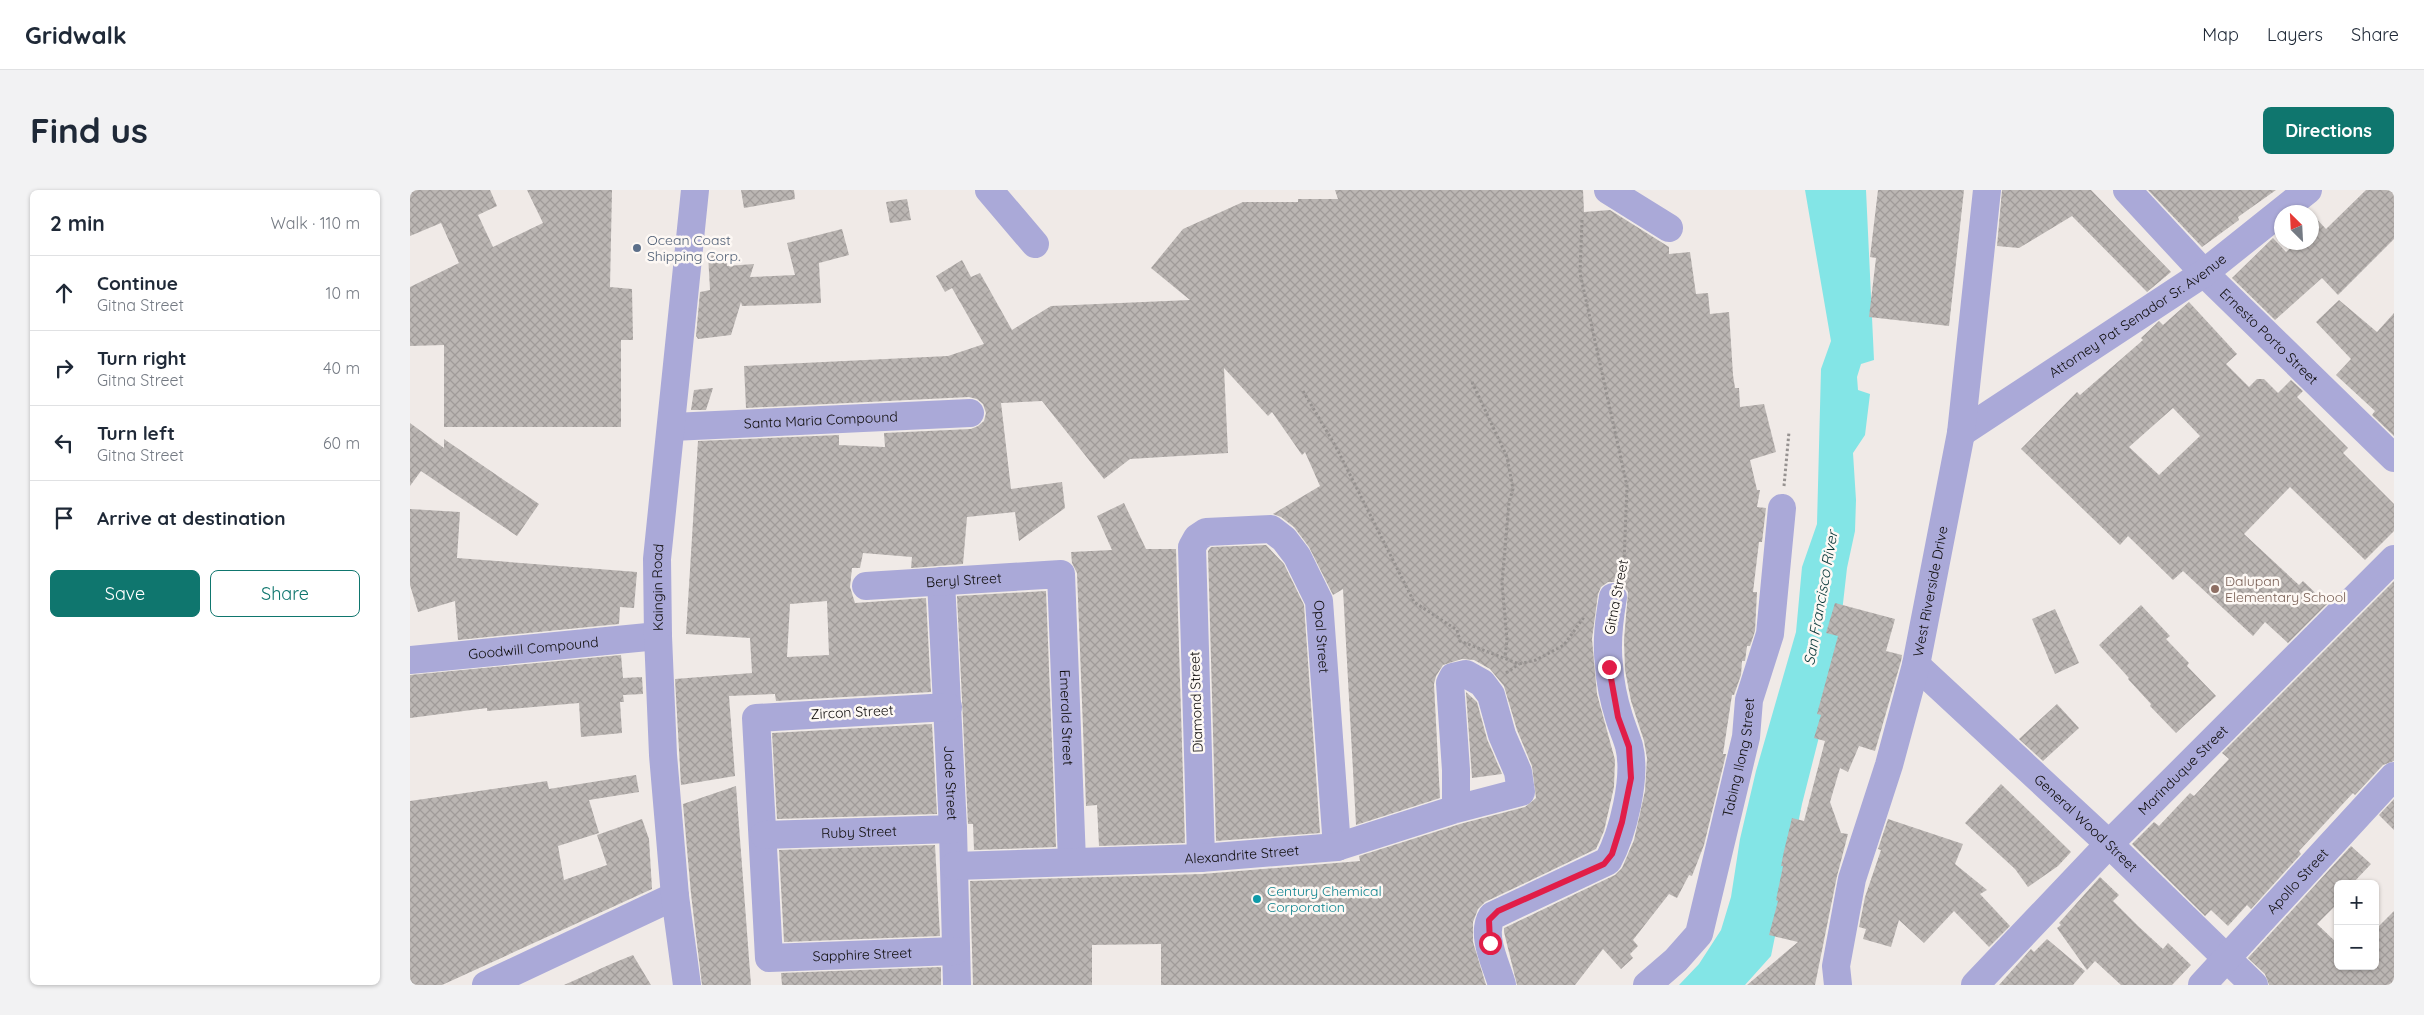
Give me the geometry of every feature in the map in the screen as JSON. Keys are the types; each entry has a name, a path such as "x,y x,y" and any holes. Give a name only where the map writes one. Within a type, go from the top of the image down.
{"street":[{"name":"Kaingin Road","path":"687,985 675,896 663,755 657,559 695,190"},
{"path":"989,190 1034,244"},
{"path":"1608,190 1669,228"},
{"name":"West Riverside Drive","path":"1838,985 1836,966 1852,879 1889,764 1916,665 1961,434 1987,190"},
{"name":"Ernesto Porto Street","path":"2127,190 2204,273 2394,458"},
{"name":"Attorney Pat Senador Sr. Avenue","path":"1961,434 2204,273 2308,190"},
{"name":"Santa Maria Compound","path":"672,427 970,413"},
{"name":"Tabing Ilong Street","path":"1647,985 1676,960 1699,934 1746,736 1749,700 1770,634 1782,508"},
{"name":"Opal Street","path":"1192,547 1196,538 1206,532 1271,529 1284,539 1297,556 1319,601 1337,847"},
{"name":"Diamond Street","path":"1192,547 1201,858"},
{"name":"Marinduque Street","path":"1975,985 2109,844 2394,560"},
{"name":"Beryl Street","path":"866,586 1061,574"},
{"name":"Emerald Street","path":"1061,574 1072,861"},
{"name":"Jade Street","path":"941,582 954,829 957,985"},
{"name":"Gitna Street","path":"1502,985 1490,943 1488,926 1492,916 1604,864 1612,854 1622,822 1631,778 1629,747 1618,717 1609,667 1607,637 1613,597"},
{"name":"Goodwill Compound","path":"410,660 658,636"},
{"name":"General Wood Street","path":"1916,665 2109,844 2254,985"},
{"name":"Alexandrite Street","path":"954,866 1201,858 1337,847 1456,809 1521,792 1517,769 1502,735 1491,695 1486,687 1466,674 1453,678 1450,683 1456,770 1456,809"},
{"name":"Zircon Street","path":"764,835 756,718 948,707"},
{"name":"Apollo Street","path":"2202,985 2394,776"},
{"name":"Ruby Street","path":"764,835 954,829"},
{"name":"Sapphire Street","path":"764,835 769,958 955,952"},
{"path":"486,985 675,896"}],"path":[{"name":"Gitna Street","path":"1582,220 1580,273 1627,486 1624,562 1613,597"},
{"path":"1472,382 1507,457 1513,489 1509,502 1502,583 1507,640 1505,658"},
{"path":"1304,391 1336,447 1414,602 1457,630 1460,641 1520,664 1536,660 1564,645 1600,595 1613,597"},
{"path":"1782,508 1789,432"}],"water":[{"name":"San Francisco River","path":"1805,190 1866,190 1874,360 1861,364 1857,377 1858,390 1870,394 1865,435 1853,453 1856,500 1855,531 1847,568 1835,674 1802,804 1771,956 1745,985 1679,985 1699,964 1721,930 1731,897 1740,839 1756,771 1796,632 1802,567 1817,524 1821,369 1831,341"}],"building":[{"path":"410,190 490,190 497,206 478,215 493,247 543,223 527,190 612,190 610,287 632,289 633,340 621,340 621,427 444,427 444,345 410,346 410,287 459,263 441,223 410,236"},
{"path":"741,190 794,190 795,199 744,208"},
{"path":"1335,190 1583,190 1584,212 1610,210 1669,247 1669,254 1690,252 1696,294 1708,293 1710,314 1729,312 1733,375 1735,388 1739,388 1740,407 1764,404 1776,452 1750,460 1757,490 1760,490 1757,507 1766,508 1762,542 1759,542 1753,592 1757,592 1755,631 1750,646 1747,646 1745,661 1742,661 1741,675 1734,695 1732,695 1723,754 1726,754 1704,845 1692,876 1689,875 1677,898 1669,894 1633,940 1638,946 1630,954 1633,958 1621,969 1603,949 1575,985 1517,985 1504,932 1504,928 1615,875 1622,868 1634,840 1645,791 1647,758 1644,741 1631,701 1625,670 1624,640 1628,592 1623,585 1608,582 1601,587 1598,594 1592,639 1597,694 1615,760 1614,787 1604,831 1596,849 1485,902 1478,909 1473,922 1473,942 1486,985 1161,985 1161,944 1092,945 1092,985 973,985 970,881 1202,874 1360,861 1359,856 1460,824 1525,807 1536,798 1532,766 1517,730 1504,686 1490,669 1474,660 1462,659 1443,665 1436,676 1434,684 1440,798 1356,825 1343,589 1333,595 1309,547 1294,527 1281,517 1273,514 1320,486 1305,452 1302,455 1272,412 1268,416 1224,368 1228,453 1130,459 1104,479 1042,401 1001,403 1011,489 1062,482 1065,508 1019,541 1015,512 967,517 963,564 911,568 912,557 863,553 860,568 852,568 850,587 855,603 926,598 931,692 776,701 775,694 729,696 735,776 681,785 675,679 752,673 750,638 686,634 698,441 839,435 839,445 885,447 884,433 971,429 984,421 986,413 983,404 977,399 969,397 746,408 744,366 948,356 984,344 952,288 945,292 936,276 962,260 971,277 980,273 1012,330 1051,306 1190,300 1151,268 1183,229 1243,202 1298,202 1298,199 1338,199","holes":["827,601 829,655 787,657 790,604"]},
{"path":"1878,190 1964,190 1949,326 1869,317 1876,258 1870,257"},
{"path":"2002,190 2091,190 2171,272 2147,292 2072,216 2019,248 1997,246"},
{"path":"2148,190 2276,190 2238,217 2239,220 2202,247"},
{"path":"2366,190 2394,190 2394,239 2338,295 2322,278 2275,320 2232,278 2273,238 2274,250 2284,250 2286,252 2288,250 2319,250 2319,222 2326,229"},
{"path":"907,199 911,220 890,223 886,202"},
{"path":"842,229 849,255 819,263 821,303 742,306 741,302 731,335 698,339 696,336 700,292 710,290 708,254 726,253 727,266 754,264 750,277 795,275 787,243"},
{"path":"2339,300 2377,332 2394,313 2394,436 2372,415 2375,411 2336,375 2351,359 2316,322"},
{"path":"2189,302 2237,354 2226,364 2249,387 2257,379 2264,379 2278,393 2291,380 2303,391 2297,397 2348,448 2343,453 2394,504 2394,531 2365,560 2290,487 2244,534 2299,585 2303,581 2327,604 2288,643 2265,622 2253,636 2183,571 2173,580 2128,536 2120,545 2021,449 2077,392 2080,395 2143,340 2141,338 2159,321 2163,325","holes":["2173,408 2200,436 2159,475 2129,447"]},
{"path":"713,388 706,410 691,410 694,390"},
{"path":"410,423 444,448 444,439 539,504 517,536 421,471 410,486"},
{"path":"1124,503 1146,549 1176,549 1185,843 1099,846 1097,805 1086,806 1077,573 1072,563 1071,552 1112,550 1097,516"},
{"path":"410,509 460,512 457,558 637,572 634,608 620,607 619,624 458,640 455,601 418,612 410,585"},
{"path":"1266,545 1284,564 1304,605 1320,833 1216,841 1208,551 1211,547"},
{"path":"2394,581 2394,761 2383,765 2355,795 2353,793 2299,851 2301,854 2251,909 2247,905 2228,926 2211,910 2205,916 2132,844 2154,822 2159,826 2190,793 2194,796 2229,759 2222,753"},
{"path":"1046,591 1056,847 974,850 973,824 968,824 957,596"},
{"path":"1835,603 1895,619 1886,651 1902,655 1901,661 1875,751 1859,746 1848,772 1840,768 1830,802 1841,833 1848,834 1837,876 1815,985 1747,985 1798,942 1769,935 1778,901 1776,900 1783,866 1781,866 1792,818 1804,821 1825,741 1814,738 1821,715 1817,714 1838,636 1826,633"},
{"path":"2141,605 2170,636 2166,639 2189,663 2187,666 2216,696 2176,733 2150,706 2151,704 2099,645"},
{"path":"2055,609 2079,663 2055,674 2032,619"},
{"path":"621,655 623,678 642,677 643,694 623,695 624,702 620,702 622,733 581,737 579,703 487,711 487,708 410,718 410,675"},
{"path":"1466,692 1477,702 1487,739 1502,774 1472,778"},
{"path":"2057,704 2079,728 2043,761 2019,739"},
{"path":"932,724 937,814 777,819 772,733"},
{"path":"636,775 639,792 589,800 599,833 558,846 564,880 607,865 597,835 642,819 649,839 652,889 442,985 410,985 410,801 547,781 549,789"},
{"path":"2001,784 2071,852 2058,866 2028,887 2015,869 1965,823"},
{"path":"736,786 751,985 702,985 683,804"},
{"path":"2394,799 2394,830 2379,815"},
{"path":"1888,819 1963,844 1955,864 1987,890 1980,894 2010,926 1989,947 1954,911 1924,943 1899,920 1891,947 1863,939 1866,929 1859,927 1865,897 1881,850 1878,849"},
{"path":"935,845 940,936 784,942 779,850"},
{"path":"2351,846 2371,864 2356,880 2334,880 2334,907 2317,924 2334,940 2334,970 2379,970 2379,926 2394,911 2394,985 2269,985 2265,974 2248,958"},
{"path":"2100,877 2119,895 2113,901 2138,926 2163,949 2168,943 2191,965 2172,985 2121,985 2095,961 2087,970 2057,928 2061,925 2059,923"},
{"path":"2047,939 2085,971 2073,985 1999,985 2031,949 2034,952"},
{"path":"633,955 651,985 564,985 611,964"},
{"path":"941,967 941,985 782,985 781,973"}],"place":[{"name":"Ocean Coast Shipping Corp.","path":"637,248"},
{"name":"Dalupan Elementary School","path":"2215,589"},
{"name":"Century Chemical Corporation","path":"1257,899"}],"route":[{"path":"1490,943 1489,920 1498,911 1604,864 1612,854 1622,822 1631,778 1629,747 1618,717 1609,667"}]}
